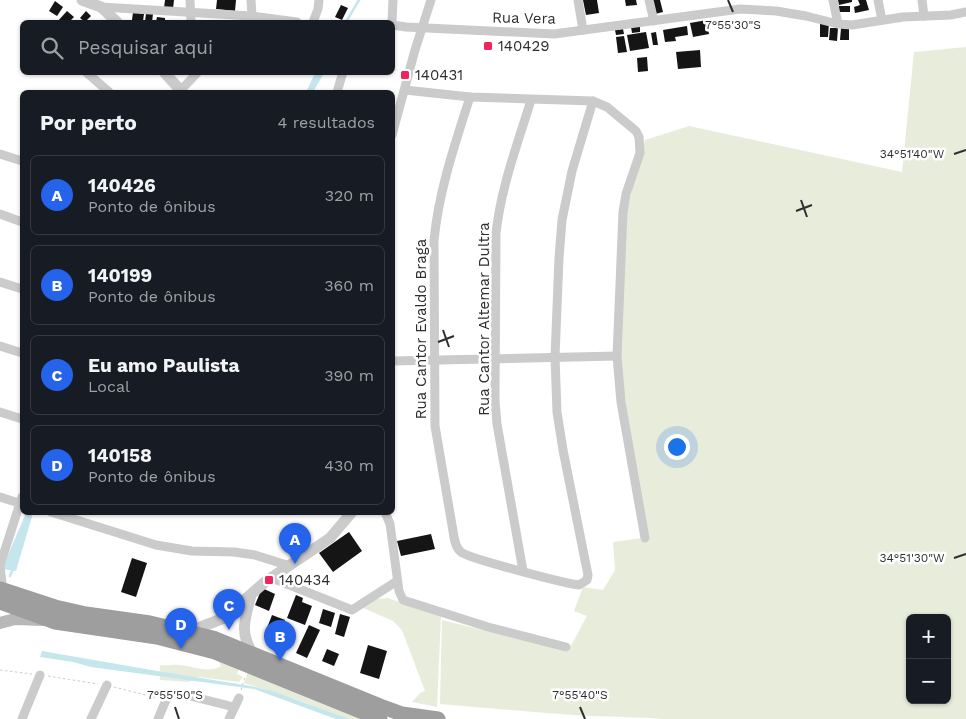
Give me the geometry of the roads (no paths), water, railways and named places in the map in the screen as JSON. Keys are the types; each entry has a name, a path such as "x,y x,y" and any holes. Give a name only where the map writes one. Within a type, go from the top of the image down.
{"highway":[{"path":"0,586 55,607 86,614 150,623 213,638 402,714 438,719"},
{"path":"0,602 55,622 157,637 215,652 380,719"}],"main road":[{"path":"0,623 15,619 55,622"}],"street":[{"path":"190,0 191,20"},
{"path":"249,19 251,0"},
{"path":"314,20 319,0"},
{"path":"392,20 393,0"},
{"path":"395,125 431,0"},
{"path":"578,0 583,30"},
{"path":"649,0 654,21"},
{"path":"723,0 725,10"},
{"path":"833,0 838,24"},
{"path":"878,0 882,20"},
{"path":"922,0 924,16"},
{"path":"92,2 265,20"},
{"path":"92,2 114,20"},
{"name":"Rua Vera","path":"395,24 554,34 740,9 776,11 838,24 852,25 882,20 951,15 966,12"},
{"path":"89,75 107,90"},
{"path":"167,75 179,90"},
{"path":"183,90 194,75"},
{"path":"338,90 342,75"},
{"path":"405,90 470,97 593,101 607,107 636,131 641,142 640,153 626,194 623,212 617,356 621,402 645,538"},
{"name":"Rua Cantor Evaldo Braga","path":"470,97 436,213 434,240 434,426 452,531 459,551 523,571"},
{"name":"Rua Cantor Altemar Dultra","path":"523,571 497,424 495,359 496,233 498,215 507,177 531,100"},
{"path":"523,571 573,585 584,583 588,575 562,450 557,412 555,358 558,258 562,220 572,171 593,101"},
{"path":"0,154 20,160"},
{"path":"0,214 20,221"},
{"path":"0,282 20,288"},
{"path":"0,346 20,351"},
{"path":"395,361 617,356"},
{"path":"0,412 20,418"},
{"path":"0,497 20,501"},
{"path":"0,586 0,566 20,507"},
{"path":"61,515 156,545 192,551 234,552 255,555 290,566"},
{"path":"182,631 198,628 224,618 272,578 330,538 346,515"},
{"path":"386,515 390,524 400,596 406,602 488,627 566,647"},
{"path":"272,578 352,610 397,581"},
{"path":"251,595 244,627 244,637 253,654"},
{"path":"22,719 40,675"},
{"path":"91,719 107,685"},
{"path":"158,719 166,700 173,694 234,707"},
{"path":"229,719 240,694"}],"water":[{"path":"314,75 323,75 314,90 307,90"},
{"path":"25,515 32,515 16,571 2,569"},
{"path":"42,651 251,686 275,692 349,719 336,719 254,689 91,667 40,657"}],"waterway":[{"path":"347,20 359,0"},
{"path":"10,576 13,569"}],"place":[{"name":"140429","path":"488,46"},
{"name":"140431","path":"405,75"},
{"name":"140426","path":"295,564"},
{"name":"140434","path":"269,580"},
{"name":"Eu amo Paulista","path":"229,630"},
{"name":"140158","path":"181,649"},
{"name":"140199","path":"280,661"}]}
